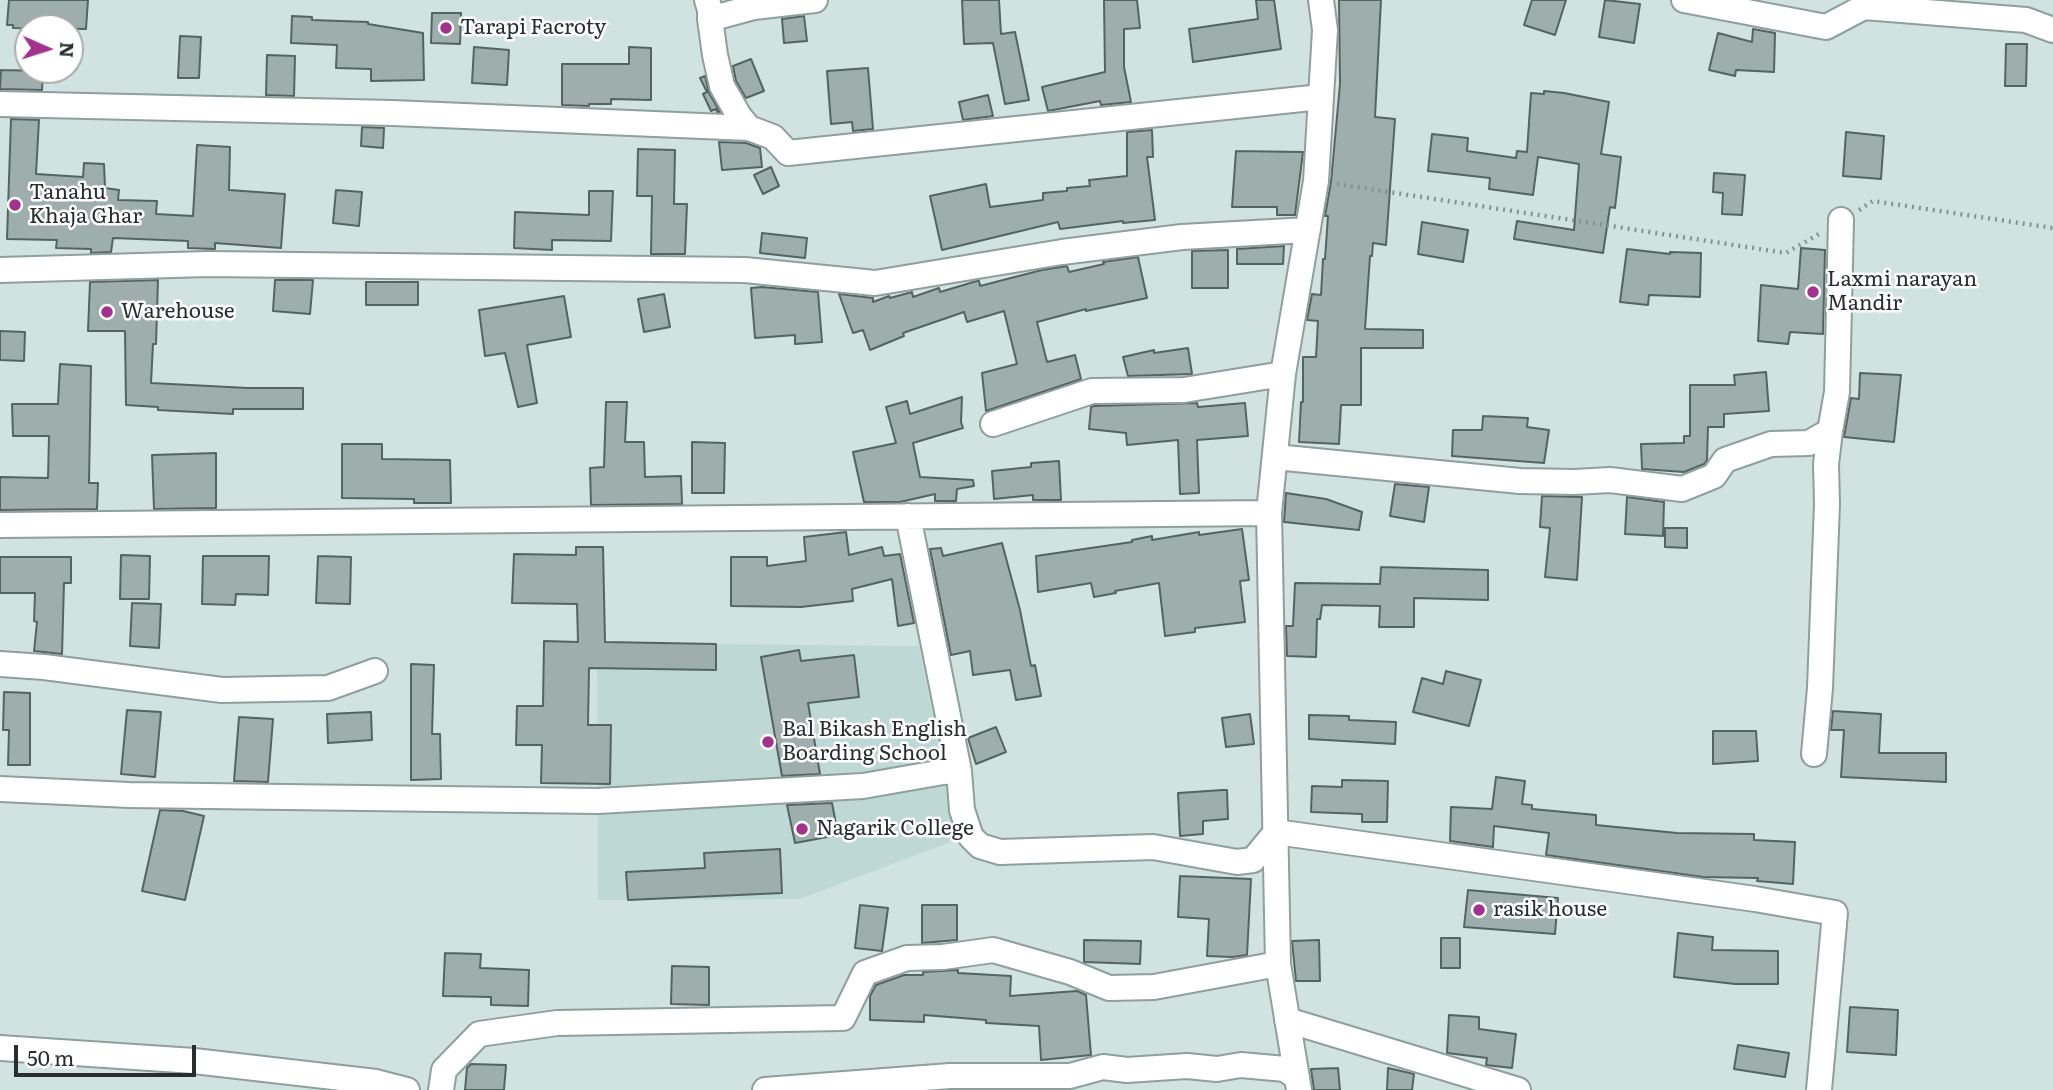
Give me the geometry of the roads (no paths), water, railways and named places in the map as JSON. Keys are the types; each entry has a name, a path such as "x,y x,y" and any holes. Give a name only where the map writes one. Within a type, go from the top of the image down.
{"street":[{"path":"749,128 722,86 708,9 815,0"},
{"path":"1297,1083 1278,964 1269,513 1283,374 1316,181 1325,30 1321,0"},
{"path":"1684,0 1826,27 1864,7 2018,10 2026,20 2053,30"},
{"path":"0,104 393,113 749,128 773,137 788,153 1321,97"},
{"path":"1814,754 1820,688 1826,464 1837,393 1842,220"},
{"path":"0,270 208,264 746,270 875,283 1062,252 1182,237 1308,230"},
{"path":"993,424 1093,391 1184,390 1283,374"},
{"path":"1275,457 1520,481 1610,480 1682,489 1714,476 1725,460 1772,444 1809,443 1830,431"},
{"path":"0,526 1269,513"},
{"path":"908,516 959,771 962,810 971,837 980,846 1000,852 1153,847 1237,862 1253,860 1276,832"},
{"path":"0,664 44,667 222,690 328,688 376,671"},
{"path":"0,789 129,795 598,801 863,786 959,771"},
{"path":"1276,832 1835,912 1819,1090"},
{"path":"441,1090 444,1070 479,1034 557,1023 843,1018 865,973 907,958 943,957 993,950 1070,972 1109,988 1154,987 1278,964"},
{"path":"1287,1020 1518,1090"},
{"path":"0,1048 194,1060 376,1082 407,1090"},
{"path":"765,1090 950,1076 1070,1076 1103,1067 1127,1070 1186,1066 1217,1069 1241,1065 1285,1069 1297,1083"}],"place":[{"name":"Tarapi Facroty","path":"446,28"},
{"name":"Tanahu Khaja Ghar","path":"15,205"},
{"name":"Laxmi narayan Mandir","path":"1813,292"},
{"name":"Warehouse","path":"107,312"},
{"name":"Bal Bikash English Boarding School","path":"768,742"},
{"name":"Nagarik College","path":"802,829"},
{"name":"rasik house","path":"1479,910"}]}
